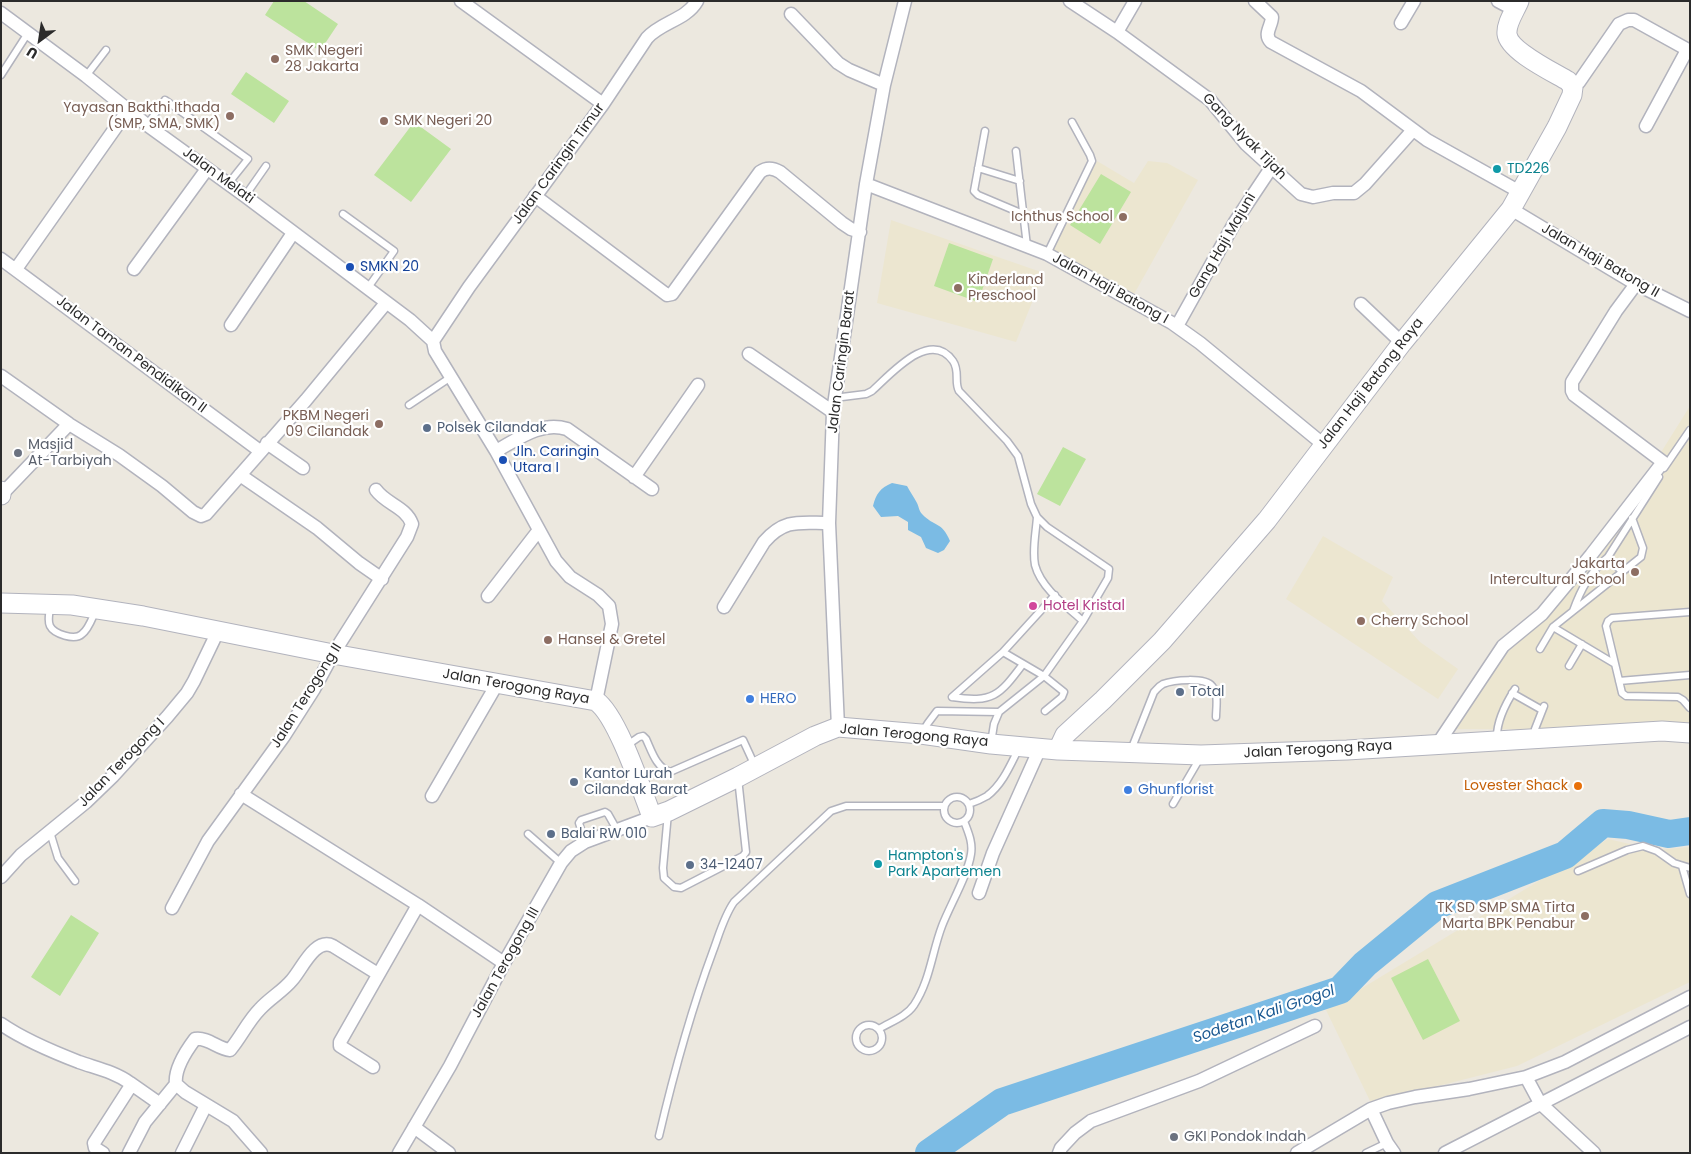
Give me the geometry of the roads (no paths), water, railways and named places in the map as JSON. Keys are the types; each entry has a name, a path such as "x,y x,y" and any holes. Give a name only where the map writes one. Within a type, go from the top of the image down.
{"street":[{"name":"Jalan Caringin Timur","path":"434,341 469,287 603,104 651,34 689,11 697,1"},
{"name":"Jalan Caringin Barat","path":"838,727 830,523 834,398 866,184 884,85 905,1"},
{"name":"Gang Nyak Tijah","path":"1070,1 1117,32 1210,100 1235,132 1271,168 1296,191 1307,196 1354,193 1365,184 1413,130"},
{"path":"1117,32 1135,1"},
{"path":"1255,1 1272,17 1267,34 1269,40 1361,91 1426,140 1520,192"},
{"path":"1401,23 1414,1"},
{"path":"1498,1 1517,6 1507,31 1510,44 1568,81 1573,87 1579,82 1620,24 1628,20 1634,20 1688,50 1646,126"},
{"path":"462,2 603,104"},
{"name":"Jalan Melati","path":"1,13 86,76 147,125 410,320 434,341"},
{"path":"791,14 838,63 849,70 884,85"},
{"name":"Jalan Haji Batong Raya","path":"1049,749 1103,700 1162,641 1267,520 1402,343 1510,209 1557,127 1572,95 1573,87"},
{"path":"16,269 128,110"},
{"path":"535,196 667,295 672,294 760,172 769,168 780,172 850,229 860,232"},
{"name":"Gang Haji Majuni","path":"1177,326 1235,222 1271,168"},
{"path":"134,268 207,169"},
{"name":"Jalan Haji Batong I","path":"866,184 1047,254 1177,326 1324,445"},
{"name":"Jalan Haji Batong II","path":"1510,209 1636,284 1690,311"},
{"path":"231,325 293,233"},
{"name":"Jalan Taman Pendidikan II","path":"1,259 264,447 303,468"},
{"path":"1437,745 1503,646 1542,614 1663,462 1574,395 1572,390 1572,382 1592,348 1636,284"},
{"path":"1,376 69,424 119,455 162,486 193,512 202,516 206,514 306,400 386,303"},
{"path":"1361,304 1402,343"},
{"path":"434,341 435,351 496,451 556,561 570,577 598,595 609,606 612,624 596,701"},
{"path":"749,354 833,412"},
{"path":"634,477 698,385"},
{"path":"1,493 69,424"},
{"path":"496,451 542,428 559,427 567,429 652,489"},
{"path":"240,475 317,528 359,563 382,579"},
{"name":"Jalan Terogong II","path":"172,908 200,854 284,736 314,689 333,654 404,544 412,524 408,514 380,497 376,490"},
{"path":"724,607 772,532 792,523 830,523"},
{"path":"488,596 539,530"},
{"name":"Jalan Terogong Raya","path":"1,602 72,605 97,609 596,701 607,711 660,814 756,768 815,736 838,727 922,734 1020,747 1130,754 1202,755 1437,745 1662,731 1690,733"},
{"name":"Jalan Terogong I","path":"1,877 21,855 86,802 113,776 172,711 194,682 218,631"},
{"path":"432,796 497,684"},
{"path":"978,893 993,853 1049,749"},
{"path":"241,794 418,905 504,963"},
{"name":"Jalan Terogong III","path":"399,1153 450,1066 504,963 561,863 571,851 585,842 660,814"},
{"path":"373,1067 340,1044 418,905"},
{"path":"261,1153 233,1121 176,1084 175,1078 178,1068 195,1039 207,1040 230,1050 254,1015 292,980 320,945 328,944 333,946 378,974"},
{"path":"1297,1153 1371,1109 1388,1103 1526,1077 1565,1062 1690,997"},
{"path":"1,1024 16,1035 99,1068 130,1083 160,1104"},
{"path":"1059,1153 1061,1148 1075,1133 1091,1121 1199,1081 1315,1026"},
{"path":"1445,1153 1690,1027"},
{"path":"1526,1077 1540,1103 1594,1153"},
{"path":"104,1153 95,1148 94,1143 130,1087 130,1083"},
{"path":"129,1153 146,1122 176,1084"},
{"path":"182,1153 206,1105"},
{"path":"1371,1109 1390,1148"},
{"path":"414,1127 449,1153"}],"lane":[{"path":"1,75 28,33"},
{"path":"86,76 106,50"},
{"path":"147,125 165,100 248,158 228,184"},
{"path":"1047,254 1092,161 1072,122"},
{"path":"985,131 974,190 978,195 1023,214"},
{"path":"1016,151 1023,214 1023,245"},
{"path":"245,196 266,166"},
{"path":"978,168 1020,181"},
{"path":"343,214 394,251 367,289"},
{"path":"834,398 855,396 872,391 920,351 930,350 947,354 956,368 956,386 962,396 1007,441 1018,456 1031,504 1037,517 1048,527 1108,569 1108,578 1083,621 1044,676 999,712 994,724 991,744"},
{"path":"409,405 451,377"},
{"path":"1573,611 1585,581 1608,556 1690,430"},
{"path":"1037,517 1034,544 1035,565 1043,581 1083,621"},
{"path":"1540,648 1554,627 1641,557 1643,552 1632,518"},
{"path":"1608,556 1622,572"},
{"path":"1023,664 1006,685 993,697 969,699 952,696 1003,652 1055,595"},
{"path":"50,604 48,623 52,629 75,638 81,636 86,630 97,609"},
{"path":"1690,612 1612,618 1606,626 1622,693 1626,696 1678,697 1690,708"},
{"path":"1554,627 1615,664"},
{"path":"1569,666 1582,644"},
{"path":"1003,652 1044,676 1064,692 1062,697 1045,711"},
{"path":"1619,681 1690,675"},
{"path":"1130,754 1154,692 1165,683 1198,680 1209,683 1215,690 1217,698 1216,717"},
{"path":"1497,740 1496,731 1501,713 1514,691 1543,708 1535,729 1534,738"},
{"path":"922,734 937,711 999,712"},
{"path":"624,747 643,736 658,765 663,770 670,772 743,740 756,768"},
{"path":"969,804 988,795 1001,781 1020,747"},
{"path":"1172,804 1202,755"},
{"path":"660,814 664,878 674,887 681,888 743,856 746,852 738,777"},
{"path":"949,798 963,798 969,804 970,814 964,821 955,823 947,819 944,806 949,798"},
{"path":"659,1136 679,1054 702,980 734,902 831,811 846,806 944,806"},
{"path":"585,842 579,823 581,820 605,812 617,830"},
{"path":"879,1029 908,1012 913,1007 923,987 941,928 969,862 972,847 964,821"},
{"path":"50,832 58,858 75,881"},
{"path":"528,834 561,863"},
{"path":"1578,871 1626,850 1643,846 1657,851 1682,866 1690,868"},
{"path":"1682,866 1690,894"},
{"path":"868,1024 879,1029 882,1037 878,1048 870,1052 858,1047 855,1039 860,1028 868,1024"},
{"path":"1366,1153 1390,1148"}],"water":[{"path":"892,483 907,486 921,513 944,530 950,541 944,550 938,553 926,548 921,537 908,530 908,522 898,516 881,517 873,506 874,502 882,489"}],"waterway":[{"name":"Sodetan Kali Grogol","path":"929,1153 1002,1102 1340,990 1365,964 1437,905 1565,855 1603,823 1628,825 1669,834 1690,831"}],"place":[{"name":"SMK Negeri 28 Jakarta","path":"275,59"},
{"name":"Yayasan Bakthi Ithada (SMP, SMA, SMK)","path":"230,116"},
{"name":"SMK Negeri 20","path":"384,121"},
{"name":"TD226","path":"1497,169"},
{"name":"Ichthus School","path":"1123,217"},
{"name":"SMKN 20","path":"350,267"},
{"name":"Kinderland Preschool","path":"958,288"},
{"name":"PKBM Negeri 09 Cilandak","path":"379,424"},
{"name":"Polsek Cilandak","path":"427,428"},
{"name":"Masjid At-Tarbiyah","path":"18,453"},
{"name":"Jln. Caringin Utara I","path":"503,460"},
{"name":"Jakarta Intercultural School","path":"1635,572"},
{"name":"Hotel Kristal","path":"1033,606"},
{"name":"Cherry School","path":"1361,621"},
{"name":"Hansel & Gretel","path":"548,640"},
{"name":"Total","path":"1180,692"},
{"name":"HERO","path":"750,699"},
{"name":"Kantor Lurah Cilandak Barat","path":"574,782"},
{"name":"Lovester Shack","path":"1578,786"},
{"name":"Ghunflorist","path":"1128,790"},
{"name":"Balai RW 010","path":"551,834"},
{"name":"Hampton's Park Apartemen","path":"878,864"},
{"name":"34-12407","path":"690,865"},
{"name":"TK SD SMP SMA Tirta Marta BPK Penabur","path":"1585,916"},
{"name":"GKI Pondok Indah","path":"1174,1137"}]}
